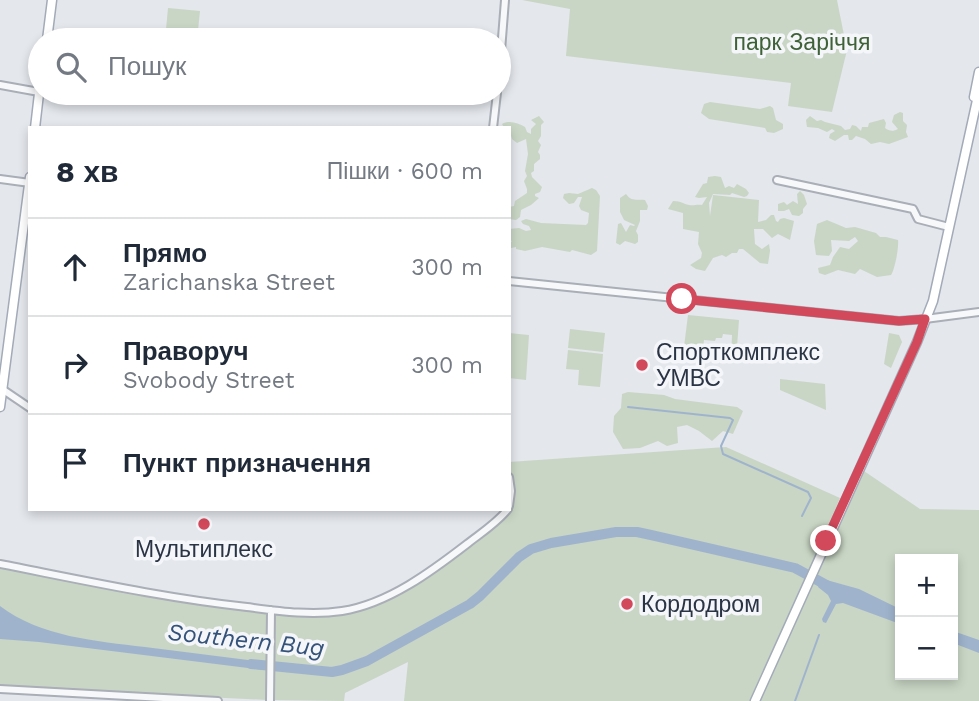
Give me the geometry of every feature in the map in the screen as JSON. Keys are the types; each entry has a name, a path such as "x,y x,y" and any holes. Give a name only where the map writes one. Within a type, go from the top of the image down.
{"main road":[{"path":"48,28 52,0"},
{"path":"963,156 979,72"},
{"path":"755,701 929,310 979,91"},
{"path":"35,126 38,105"},
{"path":"0,407 28,198"}],"street":[{"path":"503,28 505,0"},
{"path":"0,85 28,90"},
{"path":"493,126 496,105"},
{"path":"0,179 28,183"},
{"path":"777,180 913,209 918,219 947,224"},
{"path":"511,281 899,321 979,312"},
{"path":"2,389 28,407"},
{"path":"0,564 196,601 324,613 355,609 380,600 440,565 506,511"},
{"path":"270,701 271,610"},
{"path":"0,689 126,699 218,701"}],"green space":[{"name":"парк Заріччя","path":"522,0 837,0 847,50 832,112 788,106 791,83 566,56 570,9"},
{"path":"168,8 200,11 198,28 166,28"},
{"path":"710,102 760,109 770,106 776,120 783,124 783,129 774,133 767,132 765,128 709,119 701,113 704,104"},
{"path":"903,113 903,121 907,125 908,137 889,144 871,144 856,136 849,140 848,135 835,141 829,138 835,131 832,129 827,132 807,127 806,120 810,116 817,121 841,126 845,130 852,125 861,131 862,127 868,127 869,123 884,119 885,128 893,131 898,129 892,122 894,115"},
{"path":"539,116 544,122 538,141 541,145 538,152 540,159 534,164 534,171 531,173 542,187 540,192 535,194 539,198 521,210 520,217 511,219 511,207 527,193 524,181 527,176 525,171 528,154 526,139 517,143 512,139 511,126 502,124 516,123 531,134 531,129 536,124 531,120"},
{"path":"708,177 721,177 725,188 734,188 737,184 749,193 744,197 732,193 713,194 709,203 710,216 713,195 759,200 758,222 771,215 774,215 778,222 784,218 794,221 790,240 778,234 772,238 763,229 754,229 755,244 762,249 769,244 768,264 760,263 743,249 739,249 737,253 726,257 722,255 713,258 705,271 690,265 701,258 699,232 683,229 683,213 668,209 673,201 702,205 707,197 695,197 703,184 707,183"},
{"path":"592,188 600,196 597,251 591,255 542,247 525,251 511,248 511,229 531,230 521,221 526,219 541,223 586,225 589,213 581,210 579,206 582,197 569,204 563,198 564,194 578,194"},
{"path":"800,191 807,204 803,213 799,216 792,215 789,209 778,211 778,204 784,202 787,205 793,201 798,204 797,194"},
{"path":"626,194 632,199 645,200 648,206 647,210 640,210 636,231 638,242 635,244 625,241 620,245 616,243 618,224 621,223 626,232 630,225 635,225 624,220 620,212 620,198"},
{"path":"827,220 846,228 855,227 876,233 880,237 898,240 891,275 877,277 860,269 855,274 838,270 825,275 819,273 818,268 830,265 840,247 849,249 858,241 855,237 849,241 831,240 832,251 829,256 816,255 814,241 817,224"},
{"path":"688,315 739,320 736,360 731,359 732,335 723,334 722,338 716,338 715,341 704,340 703,349 684,347"},
{"path":"570,329 605,333 603,352 568,348"},
{"path":"511,333 529,335 526,380 511,378"},
{"path":"889,333 899,335 902,342 891,368 884,364"},
{"path":"568,350 603,354 600,387 578,385 579,370 566,369"},
{"path":"780,379 825,384 826,410 780,390"},
{"path":"628,392 737,407 743,411 733,434 723,431 712,441 687,425 677,427 678,443 667,446 658,441 640,448 623,449 613,432 614,416 621,408 622,394"},
{"path":"726,447 840,498 752,701 404,701 408,662 345,693 344,701 272,700 273,612 324,614 354,611 385,600 417,583 489,531 511,511 514,492 511,462"},
{"path":"861,469 920,509 979,510 979,701 758,701"},
{"path":"0,567 196,604 269,612 267,700 0,687"}],"water":[{"path":"821,580 859,589 895,607 895,622 843,603 836,604 826,623 823,622 831,601 818,587"},
{"path":"0,606 33,625 69,636 264,662 264,670 0,639"},
{"path":"958,633 979,640 979,653 958,645"}],"waterway":[{"path":"628,407 730,418 733,420 721,446 723,454 808,492 811,498 802,516"},
{"name":"Southern Bug","path":"251,664 332,672 367,661 470,604 531,549 616,532 637,532 795,568 830,587"},
{"path":"795,701 819,635"}],"place":[{"name":"Спорткомплекс УМВС","path":"642,365"},
{"name":"Мультиплекс","path":"204,524"},
{"name":"Кордодром","path":"627,604"}],"route":[{"path":"682,299 899,321 925,319 826,541"}]}
